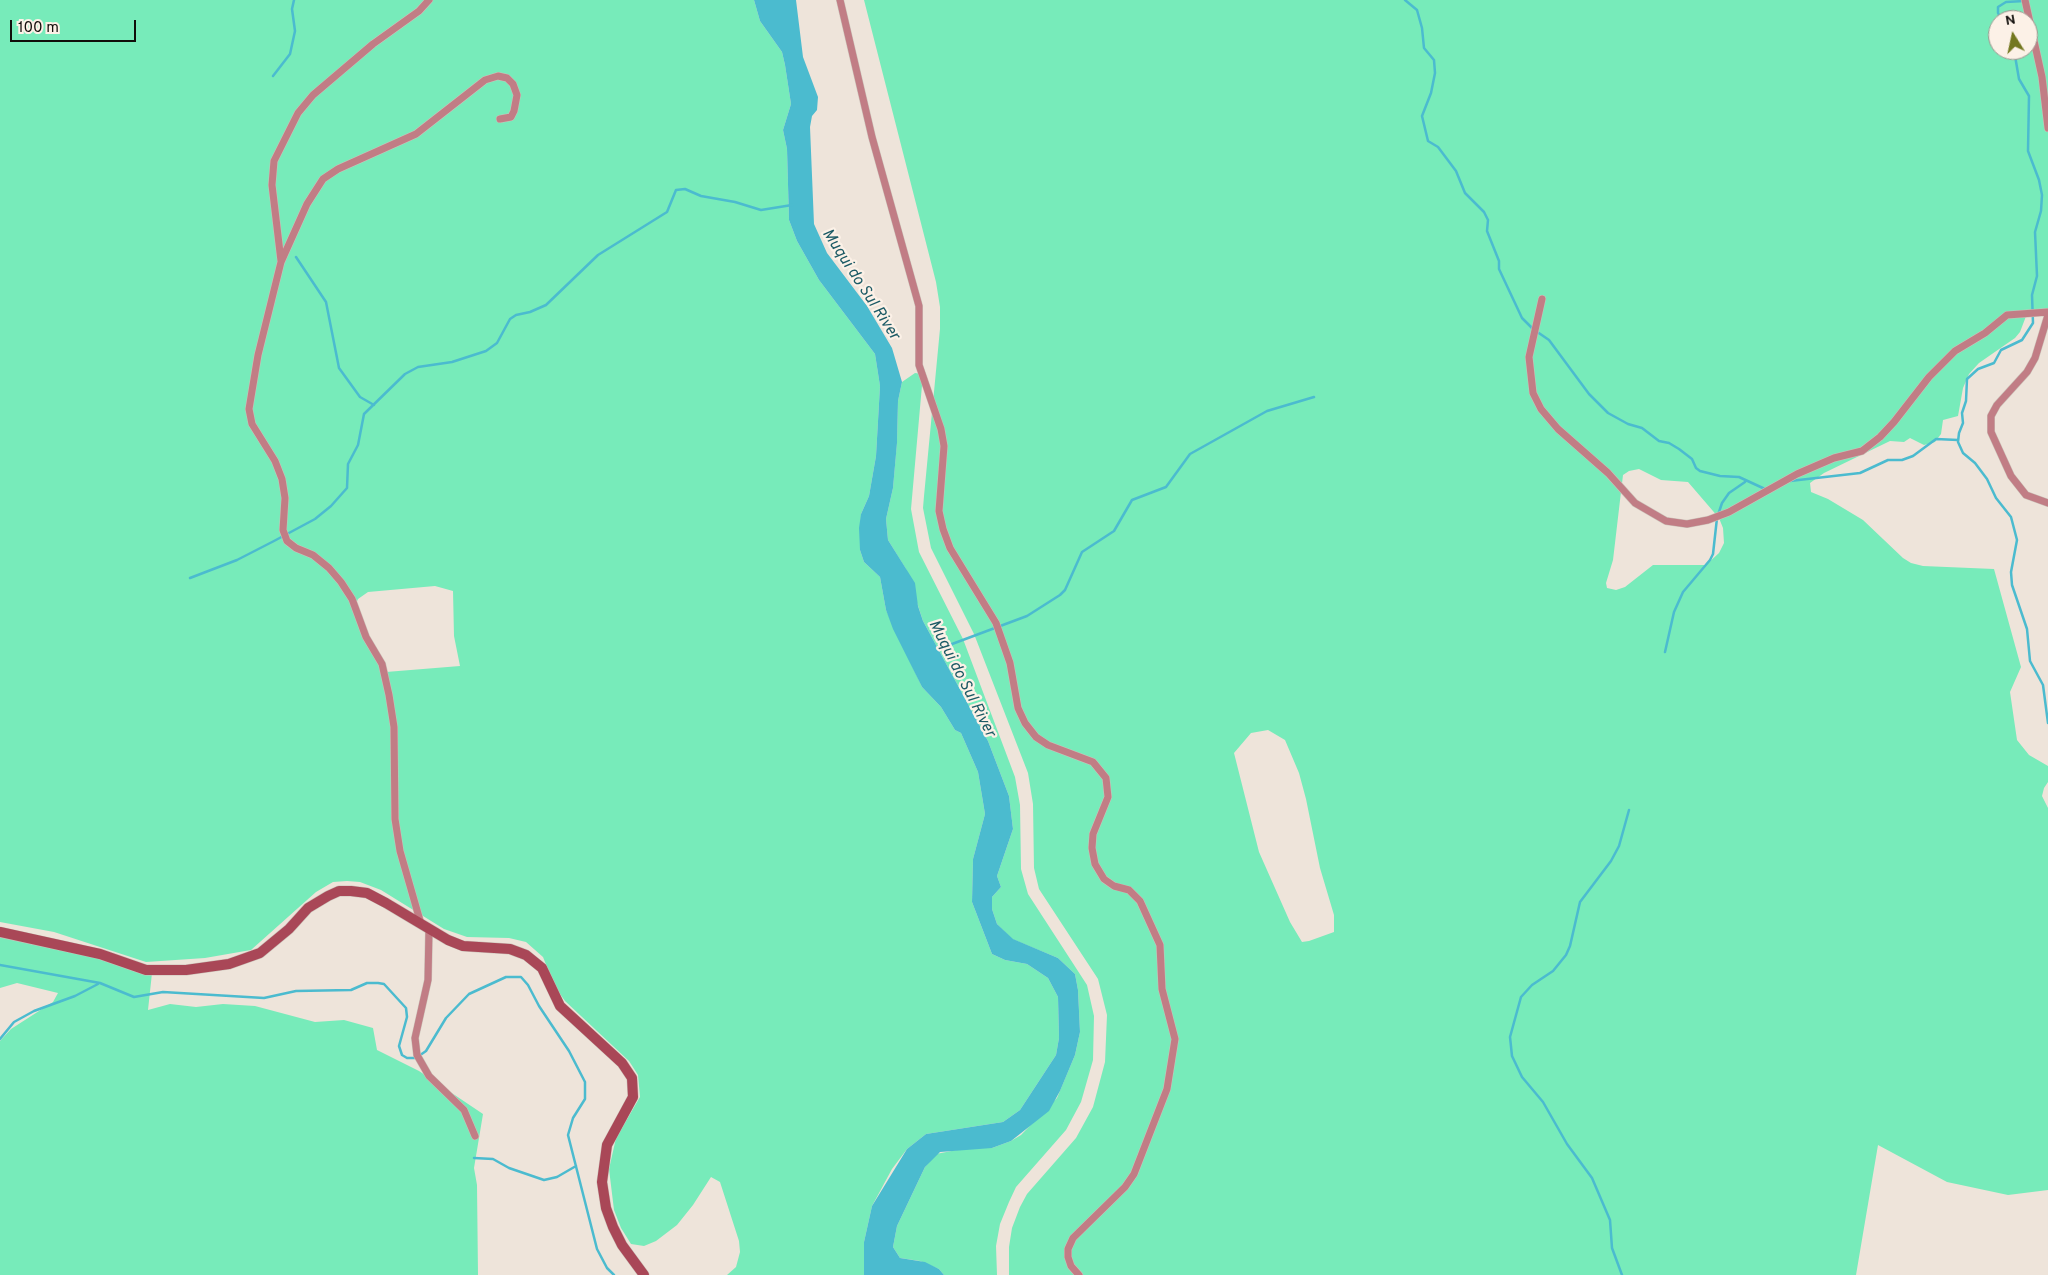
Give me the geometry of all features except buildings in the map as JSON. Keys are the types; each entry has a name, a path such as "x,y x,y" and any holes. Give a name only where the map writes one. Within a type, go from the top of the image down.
{"main road":[{"path":"0,932 84,950 140,969 159,972 229,964 244,960 260,952 275,941 308,908 339,891 367,893 425,927 463,946 518,950 535,960 542,968 560,1006 630,1073 634,1086 633,1097 607,1145 603,1166 603,1194 613,1227 622,1245 644,1275"}],"street":[{"path":"281,262 272,185 274,162 298,113 313,95 373,44 419,11 429,0"},
{"path":"840,0 872,137 919,306 919,364 941,429 944,446 939,511 943,530 950,548 996,623 1010,663 1018,708 1026,723 1036,737 1048,745 1093,762 1106,778 1108,796 1093,834 1092,848 1095,864 1104,878 1114,886 1129,890 1140,901 1160,946 1162,989 1175,1039 1167,1089 1134,1174 1125,1187 1073,1238 1068,1249 1068,1257 1071,1266 1079,1275"},
{"path":"2026,3 2042,77 2048,128"},
{"path":"475,1136 464,1110 429,1076 417,1055 415,1038 428,980 425,927 400,851 394,805 394,727 390,695 382,664 366,637 352,599 342,582 330,568 314,555 296,548 286,541 283,530 285,498 282,479 275,461 250,418 258,355 281,262 307,204 329,174 416,134 485,80 498,76 507,78 513,84 517,95 514,111 510,117 500,119"},
{"path":"1542,299 1529,357 1533,393 1541,409 1558,429 1608,473 1635,503 1666,522 1687,524 1708,520 1729,512 1796,474 1834,458 1862,450 1880,437 1929,377 1955,351 1985,333 2007,316 2048,314 2036,358 2027,372 1997,405 1991,416 1991,432 2011,476 2026,494 2048,503"}],"green space":[{"path":"0,0 754,0 760,21 782,52 785,65 791,104 783,130 787,149 789,220 797,241 819,280 875,354 880,386 876,456 869,496 861,514 860,550 864,562 880,577 886,610 922,687 941,707 955,730 961,733 978,772 985,814 973,859 972,902 992,954 1005,960 1027,964 1048,978 1058,997 1059,1038 1056,1055 1020,1110 1003,1122 926,1134 907,1149 892,1169 872,1206 864,1242 864,1275 727,1275 736,1267 740,1252 739,1241 720,1182 711,1177 677,1225 656,1241 644,1246 631,1244 621,1228 614,1210 609,1169 616,1138 640,1097 638,1075 629,1061 565,1001 555,987 543,957 526,942 509,938 467,937 444,929 381,890 360,882 347,881 333,882 316,892 251,950 205,958 146,962 54,932 0,922","holes":["435,586 453,591 454,636 460,666 386,672 354,608 358,599 368,592"]},
{"path":"864,0 2048,0 2048,310 2028,311 2020,332 2015,338 1979,363 1969,374 1963,388 1958,416 1943,420 1941,434 1935,442 1924,445 1910,438 1904,442 1890,441 1824,473 1810,483 1811,492 1828,499 1863,520 1903,558 1911,563 1923,566 1994,569 2021,667 2010,692 2017,740 2029,755 2048,766 2048,782 2042,796 2048,808 2048,1190 2008,1195 1947,1182 1878,1145 1856,1275 1009,1275 1009,1247 1012,1228 1020,1207 1027,1194 1076,1138 1093,1107 1105,1062 1107,1015 1098,979 1039,889 1034,868 1033,804 1028,773 974,634 931,548 923,508 940,329 940,307 936,282","holes":["1639,469 1661,480 1688,482 1719,518 1723,528 1724,543 1719,553 1706,565 1653,565 1625,587 1616,590 1607,588 1606,583 1613,560 1623,475 1629,471","1268,730 1285,740 1299,773 1320,868 1334,915 1334,932 1309,941 1302,942 1290,922 1259,852 1234,753 1251,733"]},
{"path":"915,373 923,374 911,509 919,552 963,639 1015,777 1020,805 1021,869 1028,894 1087,985 1094,1016 1093,1060 1081,1102 1066,1130 1016,1187 1000,1224 996,1246 997,1275 944,1275 939,1269 920,1261 900,1258 893,1247 897,1226 925,1167 936,1154 967,1148 992,1148 1011,1141 1021,1135 1057,1098 1075,1055 1080,1032 1078,990 1075,974 1058,958 1012,939 997,924 992,909 992,897 1001,887 997,876 1013,829 1009,796 988,741 923,621 906,569 888,540 886,519 893,488 898,401 902,382"},
{"path":"0,934 23,938 152,973 148,1010 170,1004 196,1007 223,1004 255,1006 315,1022 344,1020 373,1028 377,1050 419,1071 483,1114 474,1168 477,1185 478,1275 0,1275 0,1041 11,1029 53,1002 58,993 17,983 0,988"}],"water":[{"path":"754,0 796,0 803,57 818,97 817,110 812,116 810,127 814,224 827,253 867,306 892,348 902,382 898,401 893,488 886,519 888,540 915,583 918,606 923,621 988,741 1009,796 1013,829 997,876 1001,887 992,897 992,909 997,924 1013,939 1058,958 1075,974 1078,990 1080,1032 1075,1055 1060,1091 1049,1111 1011,1141 992,1148 940,1152 925,1167 897,1226 893,1247 900,1258 925,1262 939,1269 944,1275 864,1275 864,1242 872,1206 907,1149 926,1134 1003,1122 1020,1110 1056,1055 1059,1038 1058,997 1048,978 1027,964 1005,960 992,954 972,902 973,859 985,814 978,772 961,733 955,730 941,707 922,687 893,629 886,610 880,577 864,562 860,550 859,528 861,514 869,496 876,456 880,386 875,354 819,280 797,241 789,220 787,149 783,130 791,104 785,65 782,52 760,21"}],"waterway":[{"path":"273,76 290,54 295,31 292,9 294,0"},
{"path":"1405,0 1417,10 1422,28 1424,48 1434,60 1435,73 1431,93 1422,116 1428,141 1438,147 1456,171 1465,193 1484,212 1488,220 1487,231 1499,261 1499,269 1522,318 1533,329 1549,340 1589,394 1608,413 1628,424 1642,428 1659,441 1669,443 1679,449 1692,459 1696,468 1700,471 1720,476 1739,477 1765,489"},
{"path":"1998,10 1998,7 2006,2 2024,1"},
{"path":"2016,60 2019,79 2029,96 2028,151 2039,180 2042,195 2041,211 2035,232 2037,276 2032,295 2033,323 2022,340 2001,350 1994,363 1978,369 1967,379 1966,401 1962,413 1963,423 1958,442 1963,453 1975,463 1987,479 1996,498 2011,517 2017,540 2011,572 2012,585 2027,629 2030,661 2043,685 2048,723"},
{"path":"190,578 237,560 315,519 331,506 347,488 348,464 358,445 364,414 405,374 418,367 452,362 486,351 497,343 510,319 516,315 530,312 546,305 598,255 667,212 676,190 685,189 701,196 735,202 761,210 792,205"},
{"path":"296,257 326,302 339,368 360,397 374,405"},
{"name":"Muqui do Sul River","path":"936,650 1027,616 1060,595 1065,590 1082,552 1114,531 1132,500 1166,487 1190,454 1267,411 1314,397"},
{"path":"1790,481 1860,473 1888,460 1902,460 1913,456 1936,439 1958,440"},
{"path":"1665,652 1674,612 1683,592 1713,554 1717,518 1722,503 1729,493 1745,482"},
{"path":"1622,1275 1612,1248 1610,1220 1592,1178 1567,1144 1543,1102 1522,1077 1512,1056 1510,1037 1521,997 1532,985 1553,971 1566,955 1570,946 1580,902 1611,861 1619,846 1629,810"},
{"path":"0,965 100,983 134,997 163,992 264,998 296,991 351,990 367,983 384,984 406,1008 407,1017 399,1046 402,1055 407,1058 416,1058 426,1051 446,1018 469,994 506,977 521,977 528,985 539,1006 569,1051 585,1082 585,1099 573,1118 568,1135 597,1249 607,1268 614,1275"},
{"path":"0,1039 14,1022 34,1011 75,996 98,984"},
{"path":"474,1158 493,1159 509,1168 544,1180 557,1177 576,1166"}]}
